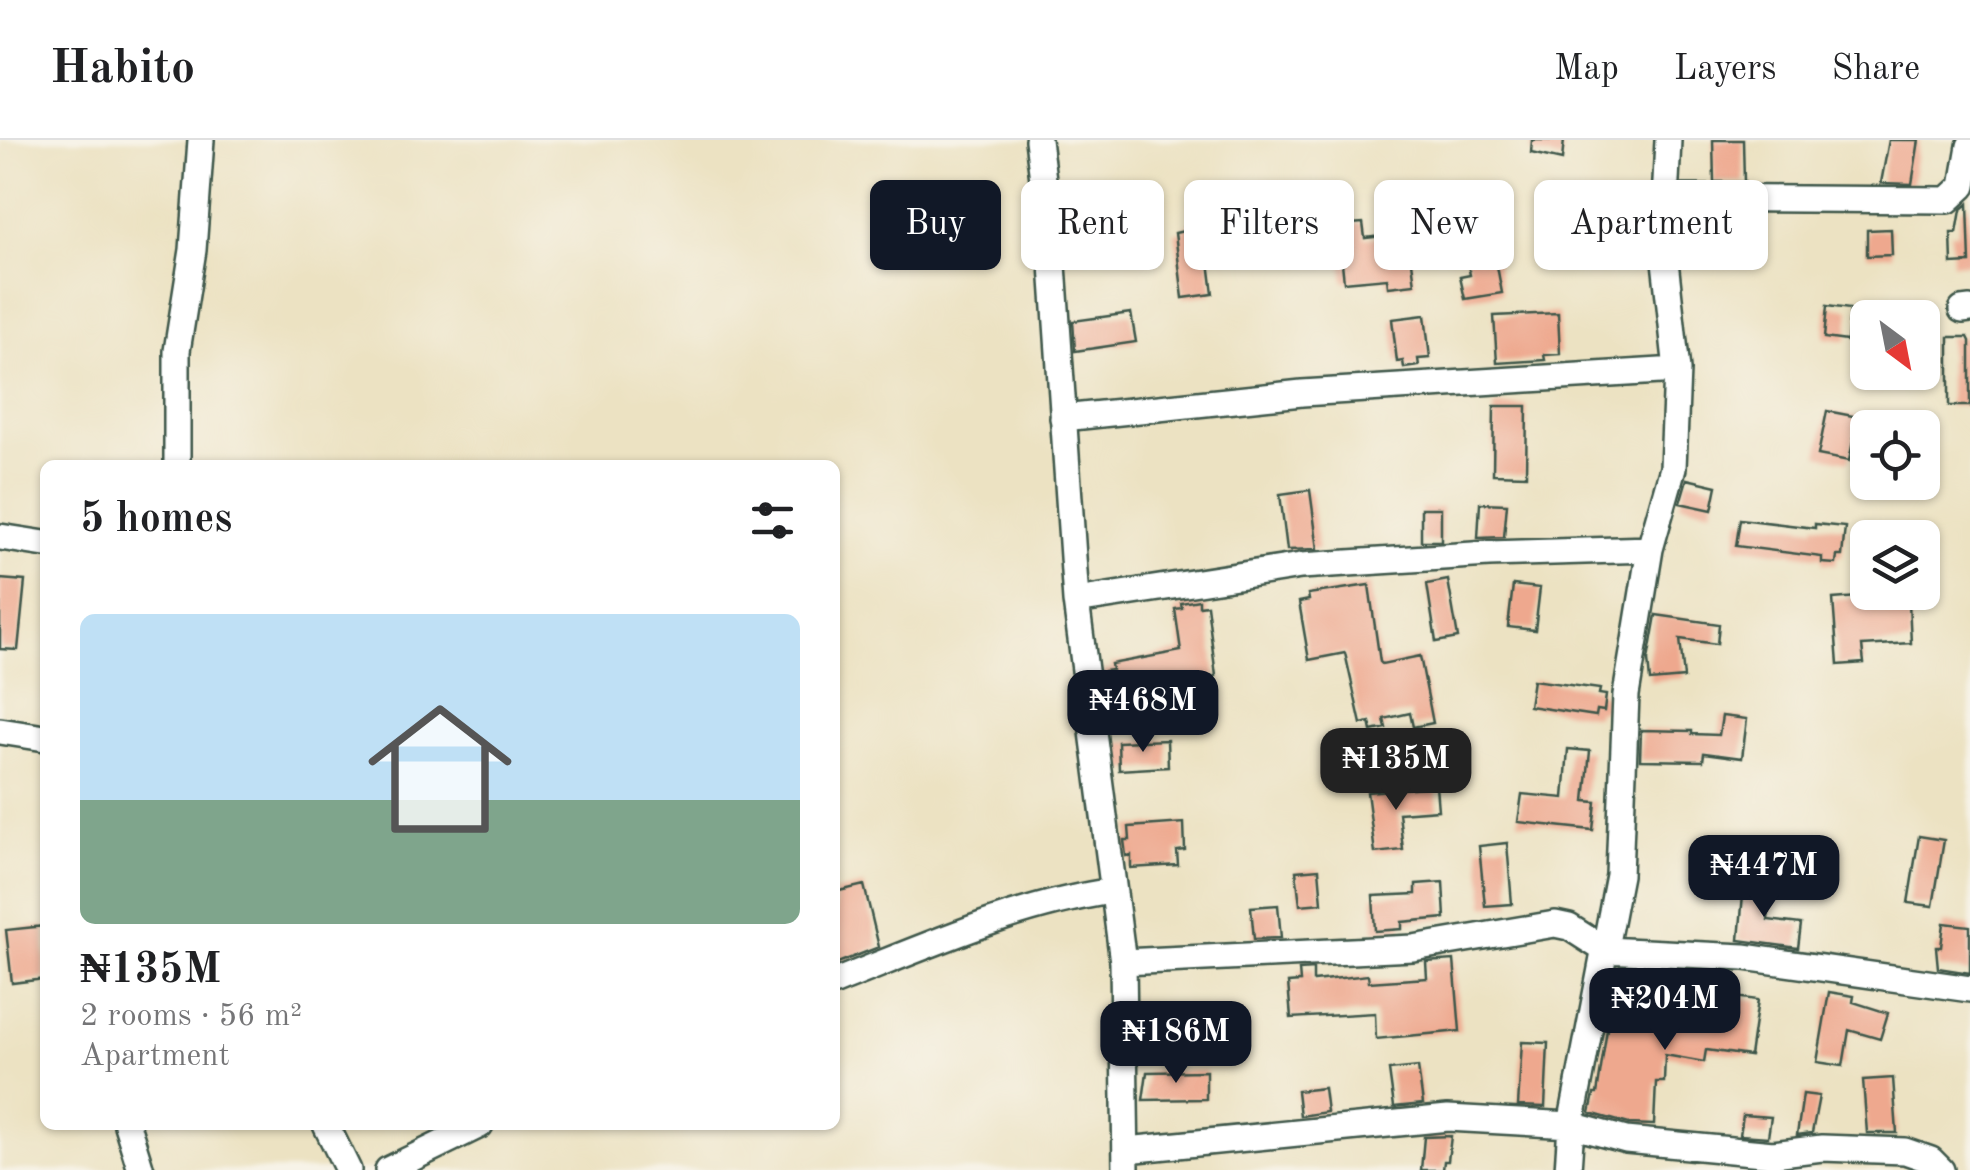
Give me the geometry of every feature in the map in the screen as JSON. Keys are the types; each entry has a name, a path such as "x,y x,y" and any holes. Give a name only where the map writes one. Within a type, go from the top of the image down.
{"street":[{"path":"176,460 178,351 193,250 201,140"},
{"path":"1038,140 1052,250 1076,601 1123,962 1127,1160 1448,1118 1571,1125 1626,1140 1714,1150 1773,1154 1822,1148 1905,1151 1931,1160 1941,1170"},
{"path":"1666,180 1668,140"},
{"path":"1768,199 1948,200 1963,186 1970,146"},
{"path":"1568,1170 1571,1125 1619,875 1626,695 1650,549 1672,468 1677,370 1667,270"},
{"path":"1063,418 1302,393 1677,370"},
{"path":"0,537 40,543"},
{"path":"1076,601 1300,566 1650,549"},
{"path":"0,731 40,737"},
{"path":"840,980 1003,918 1112,890"},
{"path":"1123,962 1413,948 1554,924 1569,927 1605,950 1744,957 1970,989"},
{"path":"129,1130 141,1170"},
{"path":"328,1130 348,1170"},
{"path":"388,1170 470,1130"}],"building":[{"path":"1532,140 1564,140 1562,160 1531,153"},
{"path":"1713,140 1743,140 1744,180 1714,180"},
{"path":"1889,140 1919,140 1912,184 1881,183"},
{"path":"1968,204 1970,263 1952,264 1951,233 1957,233 1961,210"},
{"path":"1363,223 1365,238 1374,237 1374,270 1413,270 1415,284 1388,287 1387,278 1344,282 1343,270 1354,270 1354,224"},
{"path":"1891,229 1892,255 1867,256 1867,230"},
{"path":"1184,231 1184,270 1210,270 1213,294 1183,298 1175,233"},
{"path":"1469,270 1498,270 1502,293 1465,299 1460,277 1470,275"},
{"path":"1827,306 1850,309 1847,341 1824,338"},
{"path":"1131,313 1136,342 1075,351 1073,321"},
{"path":"1558,313 1560,354 1544,355 1545,360 1497,363 1494,316"},
{"path":"1425,315 1430,358 1418,359 1419,366 1404,368 1403,361 1397,362 1392,319"},
{"path":"1949,337 1968,337 1970,341 1970,406 1949,406"},
{"path":"1494,406 1527,406 1526,475 1493,474"},
{"path":"1827,411 1850,415 1849,461 1818,455"},
{"path":"1687,479 1717,486 1712,510 1680,503"},
{"path":"1310,490 1318,549 1287,550 1280,494"},
{"path":"1480,503 1507,504 1504,537 1478,538"},
{"path":"1421,508 1441,508 1441,541 1421,541"},
{"path":"1740,519 1815,528 1815,524 1845,527 1842,556 1837,556 1836,564 1822,563 1822,557 1736,546"},
{"path":"0,579 25,581 18,650 0,649"},
{"path":"1448,580 1458,638 1436,642 1427,584"},
{"path":"1369,585 1380,662 1420,656 1433,723 1413,727 1410,713 1384,719 1386,728 1372,731 1370,722 1361,724 1345,653 1309,660 1299,602 1309,600 1308,594"},
{"path":"1513,585 1540,588 1535,630 1508,627"},
{"path":"1850,598 1850,610 1909,610 1911,643 1862,646 1864,663 1838,665 1833,599"},
{"path":"1199,600 1199,606 1207,605 1216,676 1116,692 1114,686 1106,688 1104,671 1112,670 1111,664 1181,651 1175,609 1182,608 1181,603"},
{"path":"1656,615 1719,624 1717,644 1680,639 1684,678 1650,681 1648,660"},
{"path":"1533,680 1600,689 1599,694 1606,695 1604,711 1597,710 1596,716 1529,706"},
{"path":"1722,716 1747,719 1742,758 1704,753 1703,761 1640,760 1641,730 1719,735"},
{"path":"1167,740 1168,767 1119,770 1118,742"},
{"path":"1568,749 1590,751 1585,801 1596,802 1593,830 1518,822 1522,794 1564,798"},
{"path":"1436,786 1438,810 1399,813 1403,850 1375,853 1367,792"},
{"path":"1184,823 1185,850 1177,851 1178,865 1131,868 1131,855 1126,856 1124,840 1130,840 1129,827"},
{"path":"1919,836 1944,840 1933,906 1908,903"},
{"path":"1507,843 1512,904 1485,906 1479,846"},
{"path":"1319,869 1322,903 1300,905 1296,871"},
{"path":"1443,882 1445,918 1402,922 1402,929 1375,931 1373,896 1416,894 1416,884"},
{"path":"1744,883 1771,885 1768,920 1801,924 1798,948 1739,940"},
{"path":"864,885 879,947 840,962 840,891"},
{"path":"1278,905 1281,938 1254,939 1251,907"},
{"path":"1944,923 1970,926 1970,973 1938,968 1936,947 1941,947"},
{"path":"40,927 40,980 12,983 6,930"},
{"path":"1454,960 1460,1031 1376,1039 1375,1013 1291,1018 1288,983 1300,982 1299,970 1313,969 1313,981 1368,975 1369,982 1427,978 1426,962"},
{"path":"1829,992 1854,996 1853,1002 1888,1013 1880,1039 1849,1030 1843,1066 1817,1062"},
{"path":"1727,996 1758,1000 1750,1056 1706,1050 1704,1062 1665,1055 1664,1082 1656,1082 1654,1125 1629,1124 1590,1113 1597,1094 1610,1010 1638,1013 1638,1021 1679,1025 1684,998 1726,1005"},
{"path":"1522,1042 1548,1043 1545,1107 1518,1106"},
{"path":"1418,1067 1423,1104 1394,1107 1389,1070"},
{"path":"1206,1071 1206,1099 1143,1100 1147,1072"},
{"path":"1893,1078 1897,1133 1867,1133 1863,1080"},
{"path":"1324,1088 1327,1112 1300,1116 1297,1091"},
{"path":"1803,1094 1819,1096 1812,1133 1797,1135"},
{"path":"1743,1115 1771,1117 1768,1137 1740,1135"},
{"path":"1451,1136 1443,1170 1421,1170 1424,1137"}]}
